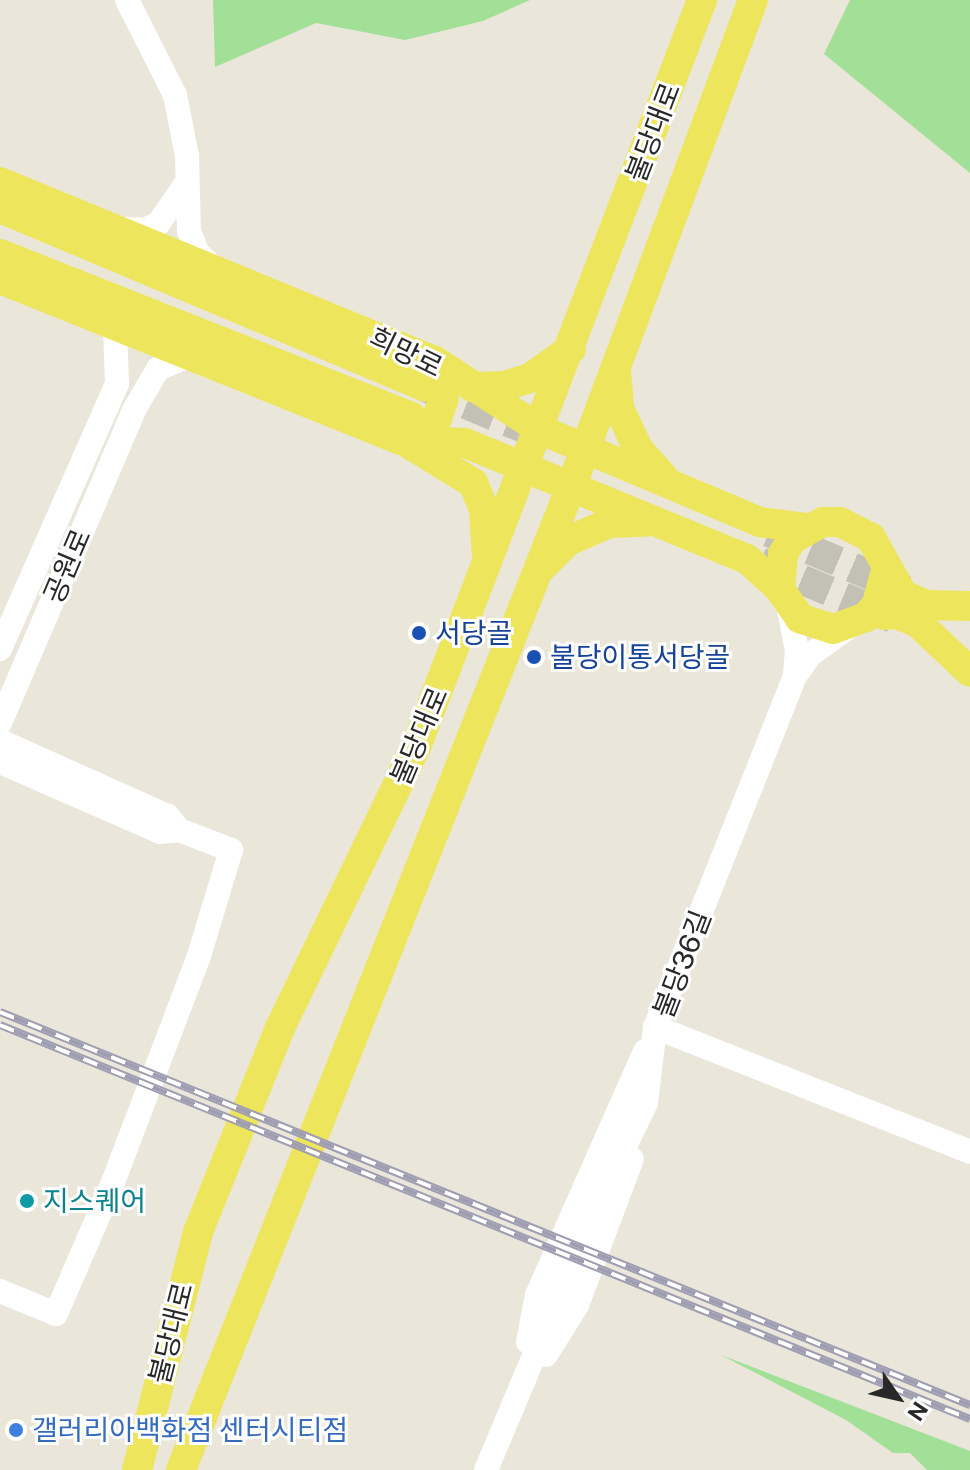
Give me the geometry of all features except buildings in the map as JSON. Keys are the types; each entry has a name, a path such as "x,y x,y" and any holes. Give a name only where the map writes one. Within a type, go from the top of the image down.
{"main road":[{"name":"불당대로","path":"137,1470 198,1232 279,1030 416,747 541,430 702,0"},
{"name":"불당대로","path":"181,1470 571,487 753,0"},
{"name":"희망로","path":"0,182 223,276 430,374 472,387 541,430 777,527 806,528"},
{"path":"0,208 430,374 444,398 437,418 409,432"},
{"name":"희망로","path":"0,254 409,432 473,483 484,509 488,568"},
{"name":"희망로","path":"0,279 189,356 409,432 465,443 747,559 784,597"},
{"path":"472,387 504,386 530,378 571,349"},
{"path":"616,367 625,422 638,449 668,483"},
{"path":"536,573 568,541 609,523 654,522"},
{"path":"968,656 918,623 897,614 815,626 784,597 783,554 806,528 840,522 857,527 876,545 886,570 903,595 927,605 970,606"},
{"path":"858,621 881,596 886,570"}],"street":[{"path":"127,0 175,95 187,182 189,231 197,252 223,276"},
{"path":"103,228 144,230 158,224 187,182"},
{"name":"공원로","path":"0,649 109,404 121,368 115,327"},
{"name":"공원로","path":"0,723 134,410 158,369 189,356"},
{"name":"불당36길","path":"784,597 797,651 795,676"},
{"name":"불당36길","path":"858,621 810,655 795,676 655,1027 970,1152"},
{"path":"0,741 168,816 179,830"},
{"path":"0,762 160,832 179,830 231,850 199,956 114,1180 56,1314 0,1291"},
{"path":"486,1470 646,1103 655,1027"},
{"path":"518,1392 537,1295 655,1027"}],"green space":[{"path":"213,0 530,0 483,21 405,40 316,23 215,67"},
{"path":"850,0 970,0 970,173 824,54"},
{"path":"721,1355 970,1451 970,1470 927,1470 910,1453 893,1453 846,1420"}],"tunnel":[{"path":"425,387 526,429"},
{"path":"769,532 905,590"},
{"path":"760,562 893,618"}],"railway":[{"path":"0,1012 970,1405"},
{"path":"0,1025 970,1419"}],"place":[{"name":"서당골","path":"419,633"},
{"name":"불당이통서당골","path":"534,657"},
{"name":"지스퀘어","path":"27,1201"},
{"name":"갤러리아백화점 센터시티점","path":"16,1430"}]}
